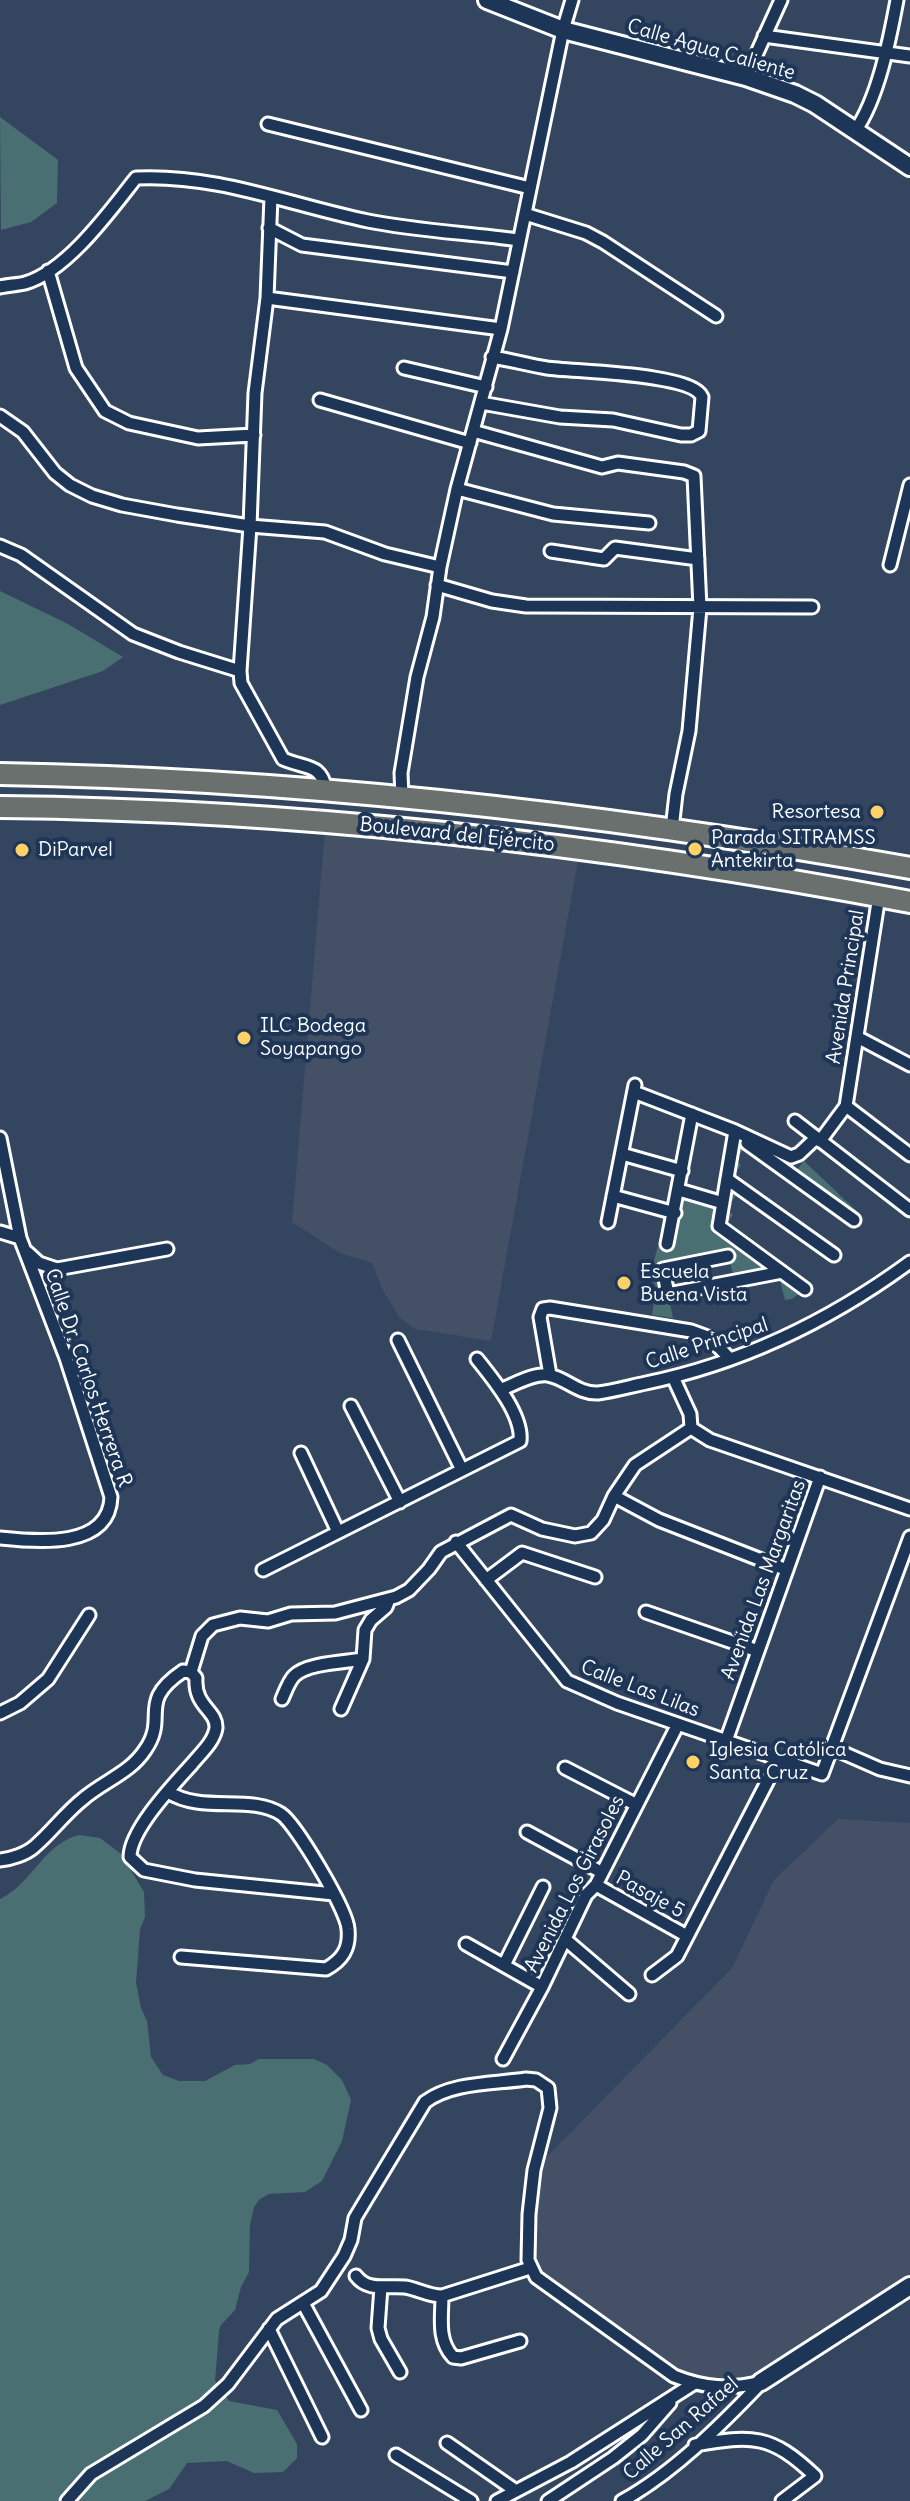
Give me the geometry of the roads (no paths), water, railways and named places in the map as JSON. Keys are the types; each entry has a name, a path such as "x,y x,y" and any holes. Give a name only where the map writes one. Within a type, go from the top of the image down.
{"highway":[{"name":"Boulevard del Ejército","path":"0,774 187,780 519,808 672,829 910,868"},
{"name":"Boulevard del Ejército","path":"0,807 183,812 436,831 657,859 910,902"}],"main road":[{"name":"Calle Agua Caliente","path":"487,0 563,30 746,77 795,94 910,167"},
{"path":"761,2382 910,2286"}],"street":[{"path":"402,797 401,773 417,677 433,617 440,567 457,489 501,329 563,30 572,0"},
{"path":"746,77 781,0"},
{"path":"855,131 863,119 886,54 897,0"},
{"path":"764,36 910,56"},
{"path":"268,124 530,188"},
{"path":"0,287 27,283 48,271 93,234 136,178 160,176 212,182 372,222 519,240"},
{"path":"271,197 267,298 255,393 241,683 283,759 317,771 323,776 326,790"},
{"path":"525,214 586,233 603,242 716,316"},
{"path":"269,228 302,245 513,272"},
{"path":"48,271 76,368 105,411 129,423 198,438 254,435"},
{"path":"267,298 501,329"},
{"path":"481,403 560,417 613,420 681,435 699,431 702,397 695,388 641,376 544,367 492,357"},
{"path":"404,368 486,387"},
{"path":"320,400 602,467 618,463 692,473 695,479 700,608 689,731 672,829"},
{"path":"0,416 23,432 55,473 92,496 156,512 250,526 325,532 385,554 440,567"},
{"path":"890,565 910,485"},
{"path":"457,489 553,514 649,523"},
{"path":"0,546 21,555 133,634 240,671"},
{"path":"551,551 600,560 615,548 698,559"},
{"path":"437,585 492,601 526,606 812,607"},
{"name":"Avenida Principal","path":"846,1106 879,896"},
{"path":"857,1037 910,1065"},
{"path":"608,1222 634,1088 791,1157 818,1139 846,1106 910,1155"},
{"path":"667,1244 692,1114"},
{"path":"795,1121 910,1210"},
{"path":"735,1132 719,1226 805,1289"},
{"path":"735,1132 854,1220"},
{"name":"Calle Dr. Carlos Herrera R","path":"0,1138 22,1243 66,1358 111,1497 111,1510 106,1520 92,1530 69,1539 43,1542 0,1538"},
{"path":"622,1154 682,1171"},
{"path":"727,1179 834,1255"},
{"path":"679,1190 723,1203"},
{"path":"613,1196 675,1213"},
{"path":"0,1232 22,1243 39,1263 57,1269 167,1249"},
{"path":"728,1256 663,1269 668,1294 782,1272"},
{"name":"Calle Principal","path":"550,1375 585,1393 600,1393 673,1377 772,1345 864,1296 910,1262"},
{"path":"502,1389 540,1375 550,1375 540,1317 543,1309 550,1308 691,1331 710,1338 730,1359"},
{"path":"398,1340 462,1470"},
{"path":"263,1570 520,1441 521,1431 502,1389 477,1359"},
{"path":"673,1377 690,1414 691,1428"},
{"path":"351,1406 400,1502"},
{"path":"691,1428 710,1440 910,1509"},
{"path":"191,1672 202,1636 213,1625 240,1618 268,1621 291,1614 335,1613 389,1599 409,1590 441,1552 511,1515 542,1529 575,1536 591,1533 603,1520 614,1496 635,1465 691,1428"},
{"path":"301,1453 338,1532"},
{"name":"Avenida Las Margaritas","path":"726,1741 820,1477"},
{"path":"614,1496 659,1520 787,1570"},
{"path":"910,1537 832,1748 880,1769 910,1776"},
{"name":"Calle Las Lilas","path":"456,1542 567,1681 617,1703 822,1774 832,1748"},
{"path":"486,1580 522,1553 595,1577"},
{"path":"341,1709 363,1659 365,1630 386,1607 389,1599"},
{"path":"646,1612 758,1651"},
{"path":"0,1713 20,1703 48,1679 89,1615"},
{"path":"282,1699 294,1675 320,1665 363,1659"},
{"path":"0,1860 33,1849 61,1817 87,1795 131,1768 154,1735 154,1702 160,1690 183,1671 191,1672 196,1678 195,1692 215,1719 216,1730 207,1747 168,1792 130,1848 130,1857 144,1870 195,1880 334,1894"},
{"name":"Avenida Los Girasoles","path":"503,2059 678,1724"},
{"path":"652,1975 677,1956 779,1759"},
{"path":"565,1768 635,1804"},
{"path":"168,1792 180,1800 209,1805 238,1804 281,1814 294,1827 334,1894 348,1927 341,1960 326,1969 181,1957"},
{"path":"527,1832 601,1872"},
{"name":"Pasaje 5","path":"596,1885 687,1936"},
{"path":"504,1965 543,1887"},
{"path":"566,1940 629,1994"},
{"path":"466,1944 542,1987"},
{"path":"67,2501 91,2474 204,2406 228,2384 277,2319 321,2291 344,2256 355,2218 425,2102 451,2089 526,2079 544,2083 548,2088 550,2108 530,2192 530,2268 536,2277 674,2376 693,2384 735,2388 761,2382"},
{"path":"356,2276 362,2283 406,2287 432,2296 442,2296 530,2268"},
{"path":"381,2287 378,2328 400,2372"},
{"path":"442,2296 441,2332 453,2357 461,2358 520,2341"},
{"path":"303,2303 361,2410"},
{"path":"269,2329 322,2437"},
{"name":"Calle San Rafael","path":"622,2501 638,2496 726,2420 761,2382"},
{"path":"497,2501 571,2462 693,2384"},
{"path":"548,2501 642,2435 678,2393"},
{"path":"695,2446 736,2438 754,2439 791,2454 815,2476 782,2501"},
{"path":"447,2443 516,2491"},
{"path":"396,2455 471,2501"}],"place":[{"name":"Resortesa","path":"877,812"},
{"name":"Parada SITRAMSS Antekirta","path":"695,849"},
{"name":"DiParvel","path":"22,850"},
{"name":"ILC Bodega Soyapango","path":"244,1038"},
{"name":"Escuela Buena Vista","path":"624,1283"},
{"name":"Iglesia Católica Santa Cruz","path":"693,1762"}]}
